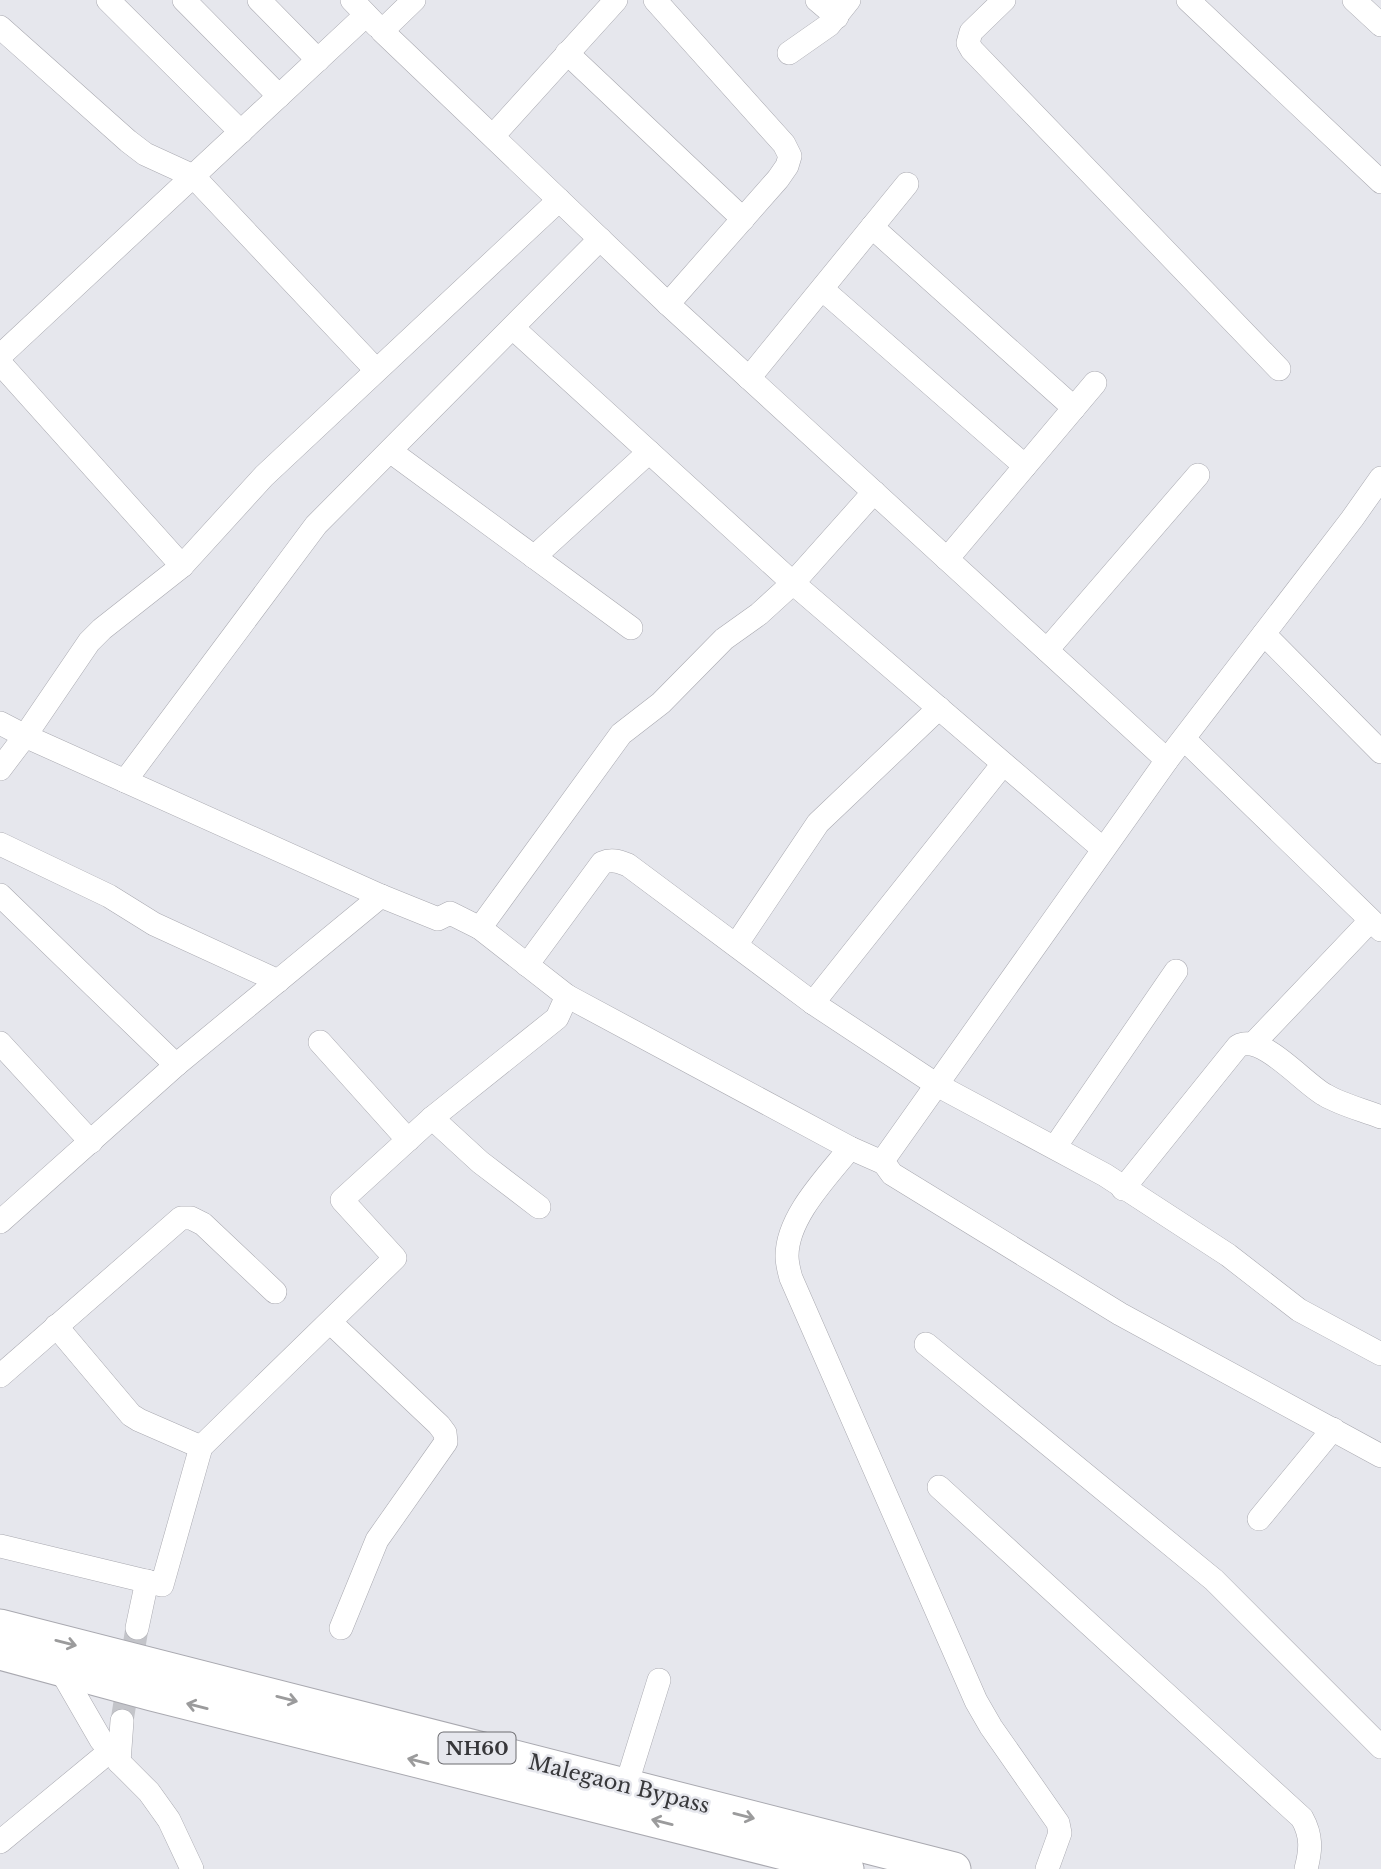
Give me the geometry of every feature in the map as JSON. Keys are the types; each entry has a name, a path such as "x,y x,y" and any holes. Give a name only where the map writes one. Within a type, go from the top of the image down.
{"highway":[{"name":"Malegaon Bypass","path":"0,1626 954,1869"},
{"name":"Malegaon Bypass","path":"0,1653 847,1869"}],"street":[{"path":"108,0 241,132"},
{"path":"184,0 279,96"},
{"path":"259,0 318,60"},
{"path":"0,356 367,15 414,0"},
{"path":"492,136 616,0"},
{"path":"655,0 784,144 790,156 778,179 668,304"},
{"path":"817,0 843,8"},
{"path":"1004,0 971,32 968,43 972,50 1279,369"},
{"path":"1188,0 1381,182"},
{"path":"1354,0 1381,25"},
{"path":"789,53 843,8"},
{"path":"367,15 668,304 1167,760"},
{"path":"0,27 128,141 145,154 193,176 376,370"},
{"path":"567,53 743,219"},
{"path":"749,378 907,184"},
{"path":"0,769 89,642 182,566 264,476 559,200"},
{"path":"872,227 1074,408"},
{"path":"125,781 300,545 331,509 600,239"},
{"path":"822,289 1025,466"},
{"path":"513,328 793,583 1103,849"},
{"path":"0,363 182,566"},
{"path":"947,559 1095,383"},
{"path":"390,451 631,628"},
{"path":"534,557 649,452"},
{"path":"1046,650 1198,475"},
{"path":"884,1163 884,1156 937,1086 1167,760 1264,634 1373,508 1381,478"},
{"path":"480,928 621,734 662,703 724,639 759,614 793,583 874,492"},
{"path":"1264,634 1381,752"},
{"path":"736,945 818,822 939,708"},
{"path":"0,723 381,896 438,919 450,913 480,928 567,996 884,1163 892,1174 1120,1314 1333,1429 1378,1449"},
{"path":"1184,739 1376,925 1254,1043"},
{"path":"813,1003 1003,764"},
{"path":"0,844 109,897 154,924 278,981"},
{"path":"527,965 602,863 608,860 628,865 813,1003 937,1086 1097,1170 1228,1255 1299,1310 1381,1354"},
{"path":"0,895 176,1065"},
{"path":"0,1222 176,1065 381,896"},
{"path":"1055,1147 1176,971"},
{"path":"0,1546 162,1585 201,1447 395,1258 342,1200 432,1118 557,1018 567,996"},
{"path":"320,1042 408,1140"},
{"path":"1123,1189 1238,1046 1246,1042 1266,1049 1325,1095 1381,1117"},
{"path":"0,1043 91,1142"},
{"path":"432,1118 480,1162 540,1208"},
{"path":"850,1147 790,1231 786,1257 791,1278 976,1701 984,1717 1058,1823 1060,1833 1047,1869"},
{"path":"0,1376 181,1218 191,1218 203,1224 275,1292"},
{"path":"330,1322 439,1425 445,1433 446,1442 377,1541 341,1628"},
{"path":"56,1326 131,1415 201,1447"},
{"path":"926,1344 1214,1580 1376,1732"},
{"path":"1259,1519 1333,1429"},
{"path":"939,1487 1303,1818 1311,1849 1306,1869"},
{"path":"136,1628 147,1581"},
{"path":"60,1669 114,1757 160,1806 192,1869"},
{"path":"626,1786 659,1680"},
{"path":"0,1842 114,1757 121,1721"}],"tunnel":[{"path":"122,1721 137,1628"}]}
